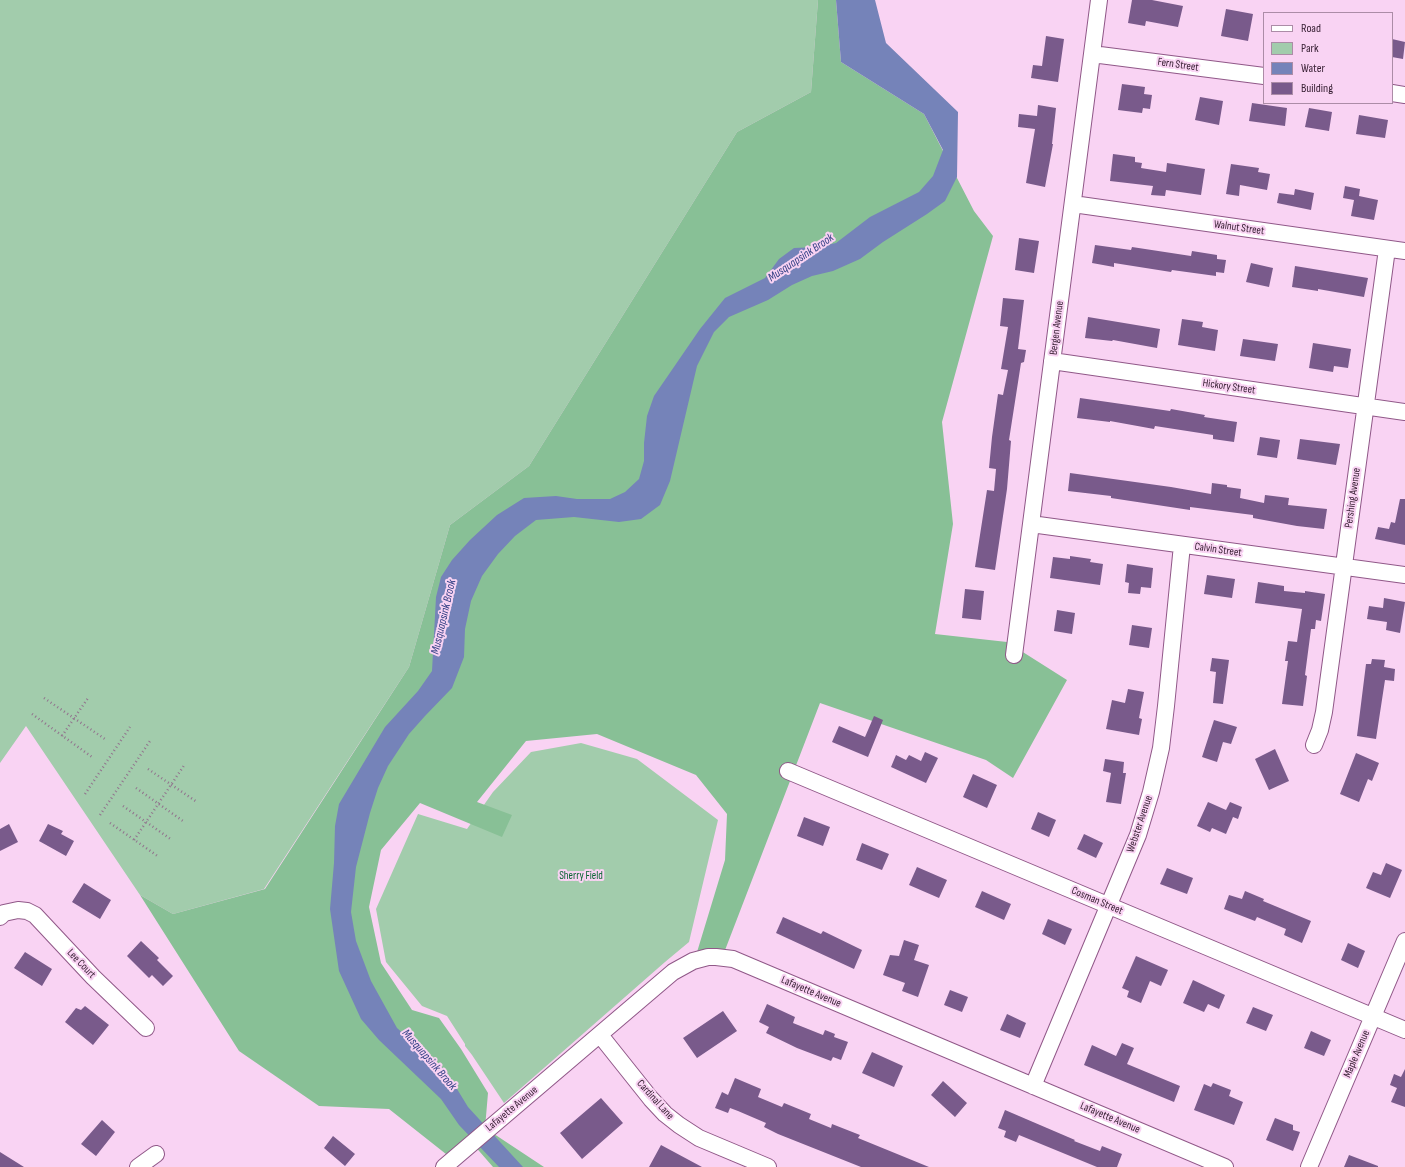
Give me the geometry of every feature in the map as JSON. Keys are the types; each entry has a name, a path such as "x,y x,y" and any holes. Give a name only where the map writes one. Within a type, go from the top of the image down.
{"street":[{"name":"Bergen Avenue","path":"1014,655 1099,0"},
{"name":"Fern Street","path":"1092,54 1263,76"},
{"path":"1393,93 1405,95"},
{"name":"Walnut Street","path":"1072,204 1405,251"},
{"name":"Pershing Avenue","path":"1314,746 1320,730 1324,712 1387,249"},
{"name":"Hickory Street","path":"1052,361 1405,412"},
{"name":"Calvin Street","path":"1031,524 1405,575"},
{"name":"Webster Avenue","path":"1033,1086 1138,835 1151,792 1161,748 1182,545"},
{"name":"Cosman Street","path":"788,771 1405,1030"},
{"name":"Lee Court","path":"6,913 27,911 35,916 93,977 146,1028"},
{"name":"Maple Avenue","path":"1309,1167 1405,941"},
{"name":"Lafayette Avenue","path":"444,1167 679,968 692,961 716,957 733,959 1033,1086 1206,1163 1225,1167"},
{"name":"Cardinal Lane","path":"600,1035 651,1099 665,1114 699,1138 768,1167"},
{"path":"138,1167 156,1154"}],"path":[{"path":"44,698 105,739"},
{"path":"62,736 88,698"},
{"path":"32,714 92,757"},
{"path":"85,794 130,727"},
{"path":"100,815 150,741"},
{"path":"134,840 185,764"},
{"path":"148,769 197,802"},
{"path":"136,788 183,821"},
{"path":"123,806 172,840"},
{"path":"110,824 159,857"}],"green space":[{"path":"0,0 818,0 811,92 737,132 529,466 450,525 409,667 264,889 173,914 140,895 26,726 0,763"},
{"path":"818,0 836,0 841,62 924,114 974,211 993,236 942,422 953,524 935,634 1007,642 1067,680 1013,778 986,760 820,703 722,958 694,962 725,860 727,814 696,775 597,734 526,741 477,802 512,815 502,837 420,803 381,850 369,907 381,963 412,1010 439,1018 461,1049 488,1093 485,1128 544,1167 493,1167 473,1144 451,1158 389,1109 319,1106 239,1051 140,895 173,914 265,889 409,667 450,525 529,466 737,132 811,92"},
{"name":"Sherry Field","path":"581,743 637,759 718,820 689,942 504,1103 465,1046 447,1016 422,1006 386,962 376,909 418,814 467,829 493,792 531,752"}],"water":[{"name":"Musquapsink Brook","path":"836,0 875,0 886,43 958,112 957,177 945,201 860,259 833,271 812,276 792,285 768,300 729,317 714,332 697,366 670,481 660,505 641,519 619,522 574,517 536,520 515,536 498,554 482,576 471,601 465,629 464,657 452,688 409,734 388,766 378,788 370,813 356,867 351,912 356,941 371,981 397,1028 446,1071 468,1107 523,1167 499,1167 459,1125 441,1099 379,1040 361,1019 339,971 330,909 334,863 335,826 339,804 385,727 418,691 432,671 436,597 441,577 452,560 470,540 497,515 524,498 556,496 577,499 610,499 625,492 639,479 644,461 647,416 654,396 700,329 725,298 765,278 779,259 794,248 817,247 836,243 870,217 919,192 933,176 943,150 924,114 841,62"}],"building":[{"path":"1132,0 1152,0 1183,6 1178,27 1146,21 1145,26 1128,23"},
{"path":"1226,9 1253,14 1248,41 1221,36"},
{"path":"1046,36 1064,39 1058,82 1031,78 1033,65 1042,66"},
{"path":"1393,39 1405,42 1403,59 1393,57"},
{"path":"1122,84 1145,87 1144,94 1152,95 1150,109 1143,108 1142,113 1118,110"},
{"path":"1200,97 1223,101 1219,125 1195,120"},
{"path":"1252,103 1287,108 1285,126 1249,121"},
{"path":"1038,105 1056,108 1053,144 1045,187 1026,183 1035,129 1018,127 1019,114 1037,116"},
{"path":"1309,108 1332,112 1329,131 1305,127"},
{"path":"1359,115 1388,120 1385,138 1356,134"},
{"path":"1113,154 1135,157 1135,162 1142,163 1141,168 1166,172 1167,163 1205,169 1201,195 1166,190 1165,196 1151,195 1153,186 1110,181"},
{"path":"1231,164 1259,168 1258,172 1270,174 1267,190 1240,185 1239,196 1226,194"},
{"path":"1345,186 1360,189 1359,196 1378,200 1374,220 1351,216 1354,200 1343,198"},
{"path":"1295,189 1314,193 1311,210 1277,203 1279,193 1294,195"},
{"path":"1019,238 1039,241 1034,273 1015,270"},
{"path":"1095,245 1131,250 1132,247 1191,256 1192,251 1217,255 1217,259 1226,260 1224,273 1216,272 1216,276 1172,270 1171,272 1114,263 1114,267 1092,263"},
{"path":"1251,263 1273,268 1269,287 1246,282"},
{"path":"1295,266 1368,278 1364,297 1318,289 1318,291 1292,287"},
{"path":"1003,298 1024,300 1018,349 1026,350 1024,362 1021,363 1009,440 1011,441 1007,489 995,570 975,567 987,490 994,491 996,469 989,468 992,437 998,394 1003,395 1008,370 1001,369 1008,327 1000,326"},
{"path":"1088,317 1160,329 1157,348 1113,340 1085,338"},
{"path":"1182,319 1203,322 1202,327 1218,330 1215,351 1178,345"},
{"path":"1243,339 1278,344 1275,361 1240,356"},
{"path":"1313,343 1351,349 1348,368 1334,366 1333,372 1309,368"},
{"path":"1080,398 1170,411 1171,409 1205,415 1204,417 1237,422 1234,442 1213,439 1213,435 1155,426 1154,429 1110,421 1077,418"},
{"path":"1260,437 1280,440 1277,458 1257,455"},
{"path":"1300,439 1340,444 1336,465 1297,459"},
{"path":"1070,473 1211,494 1212,483 1227,485 1227,487 1241,489 1240,498 1264,503 1265,495 1289,498 1288,505 1327,509 1324,529 1253,518 1253,515 1190,507 1190,510 1111,498 1111,496 1068,491"},
{"path":"1400,499 1405,499 1405,545 1375,539 1378,527 1389,529 1391,522 1395,523"},
{"path":"1070,556 1091,559 1090,562 1103,564 1100,585 1050,578 1053,557 1070,559"},
{"path":"1127,564 1153,568 1151,588 1141,587 1140,594 1128,593 1129,583 1125,582"},
{"path":"1207,575 1235,579 1232,598 1204,594"},
{"path":"1258,582 1284,586 1284,591 1305,593 1305,591 1325,594 1321,621 1316,620 1315,629 1311,629 1305,675 1307,676 1303,706 1282,704 1288,661 1285,661 1288,641 1297,642 1302,609 1255,603"},
{"path":"965,589 984,591 981,620 962,618"},
{"path":"1384,598 1405,602 1400,633 1386,630 1387,622 1367,619 1369,606 1383,608"},
{"path":"1057,610 1075,613 1072,634 1054,631"},
{"path":"1132,625 1152,628 1149,648 1129,645"},
{"path":"1212,658 1229,660 1223,704 1213,703 1216,672 1210,671"},
{"path":"1372,659 1385,660 1384,667 1395,669 1394,681 1385,680 1376,739 1357,736 1366,664 1371,664"},
{"path":"1128,689 1144,692 1139,718 1142,719 1139,735 1106,729 1112,700 1125,703"},
{"path":"874,716 883,720 868,757 832,742 839,726 865,737"},
{"path":"1214,720 1237,727 1231,744 1223,742 1217,762 1202,757"},
{"path":"1275,749 1289,781 1269,790 1255,759"},
{"path":"925,752 938,758 926,783 891,767 896,755 906,760 909,755 921,761"},
{"path":"1356,753 1379,763 1372,781 1368,779 1359,802 1340,794"},
{"path":"1105,759 1124,762 1123,773 1126,773 1121,804 1106,802 1111,773 1103,771"},
{"path":"973,774 997,785 987,808 963,797"},
{"path":"1208,802 1226,810 1230,802 1242,807 1238,819 1233,817 1226,834 1212,828 1210,832 1197,826"},
{"path":"1038,812 1056,820 1049,837 1031,829"},
{"path":"804,817 830,827 823,846 797,836"},
{"path":"9,824 18,842 0,851 0,829"},
{"path":"48,824 63,831 61,834 74,841 66,856 39,841"},
{"path":"1084,834 1103,843 1096,858 1077,849"},
{"path":"862,843 889,854 882,870 856,860"},
{"path":"1386,863 1402,870 1390,898 1366,888 1373,872 1381,875"},
{"path":"917,867 947,880 939,898 909,885"},
{"path":"1167,868 1193,878 1187,894 1160,884"},
{"path":"84,883 111,900 100,919 72,902"},
{"path":"982,891 1011,904 1004,920 975,907"},
{"path":"1245,891 1264,899 1263,901 1311,921 1302,943 1284,935 1286,929 1257,917 1255,921 1224,909 1229,895 1242,899"},
{"path":"783,917 821,934 823,931 862,950 854,969 776,933"},
{"path":"1048,919 1072,929 1065,945 1042,934"},
{"path":"904,940 919,945 914,960 929,965 918,997 902,991 905,983 883,975 890,955 899,956"},
{"path":"141,941 159,958 157,960 173,976 163,986 152,975 149,978 127,956"},
{"path":"1348,943 1365,951 1358,968 1341,960"},
{"path":"25,952 52,969 42,986 14,968"},
{"path":"1136,956 1168,970 1161,986 1150,981 1141,1003 1127,997 1129,991 1122,988"},
{"path":"1193,980 1225,995 1219,1009 1208,1004 1204,1012 1183,1003"},
{"path":"950,990 968,997 962,1012 944,1005"},
{"path":"767,1004 795,1017 793,1023 823,1035 825,1030 835,1034 834,1037 848,1042 841,1060 833,1057 831,1061 797,1048 766,1033 769,1027 759,1022"},
{"path":"85,1006 109,1025 93,1045 65,1022 76,1008 81,1010"},
{"path":"1253,1007 1273,1015 1266,1031 1246,1023"},
{"path":"723,1011 737,1031 697,1058 683,1038"},
{"path":"1007,1014 1026,1023 1020,1038 1000,1030"},
{"path":"1311,1031 1331,1040 1324,1056 1304,1048"},
{"path":"1122,1043 1134,1048 1127,1064 1180,1086 1174,1102 1084,1065 1092,1045 1116,1056"},
{"path":"872,1052 903,1066 894,1087 862,1073"},
{"path":"1405,1069 1405,1107 1391,1102 1397,1088 1390,1085 1394,1074 1401,1077"},
{"path":"735,1078 761,1089 758,1097 782,1107 784,1103 811,1114 809,1119 831,1128 832,1124 860,1135 858,1138 929,1167 861,1167 778,1134 764,1127 766,1123 738,1111 730,1108 728,1113 715,1108 722,1092 728,1095"},
{"path":"943,1081 967,1103 955,1117 931,1095"},
{"path":"1213,1083 1231,1090 1229,1096 1243,1102 1234,1125 1194,1110 1204,1084 1211,1087"},
{"path":"601,1098 623,1123 582,1159 560,1133"},
{"path":"1005,1110 1100,1151 1102,1146 1122,1154 1117,1167 1097,1167 1019,1135 1016,1142 1004,1137 1006,1131 998,1128"},
{"path":"1275,1118 1293,1125 1293,1130 1300,1132 1293,1151 1266,1140"},
{"path":"102,1120 115,1132 96,1156 81,1144"},
{"path":"333,1136 355,1154 345,1166 324,1148"},
{"path":"661,1145 702,1167 649,1167"},
{"path":"0,1152 24,1167 0,1167"},
{"path":"1349,1155 1378,1166 1378,1167 1344,1167"}]}
